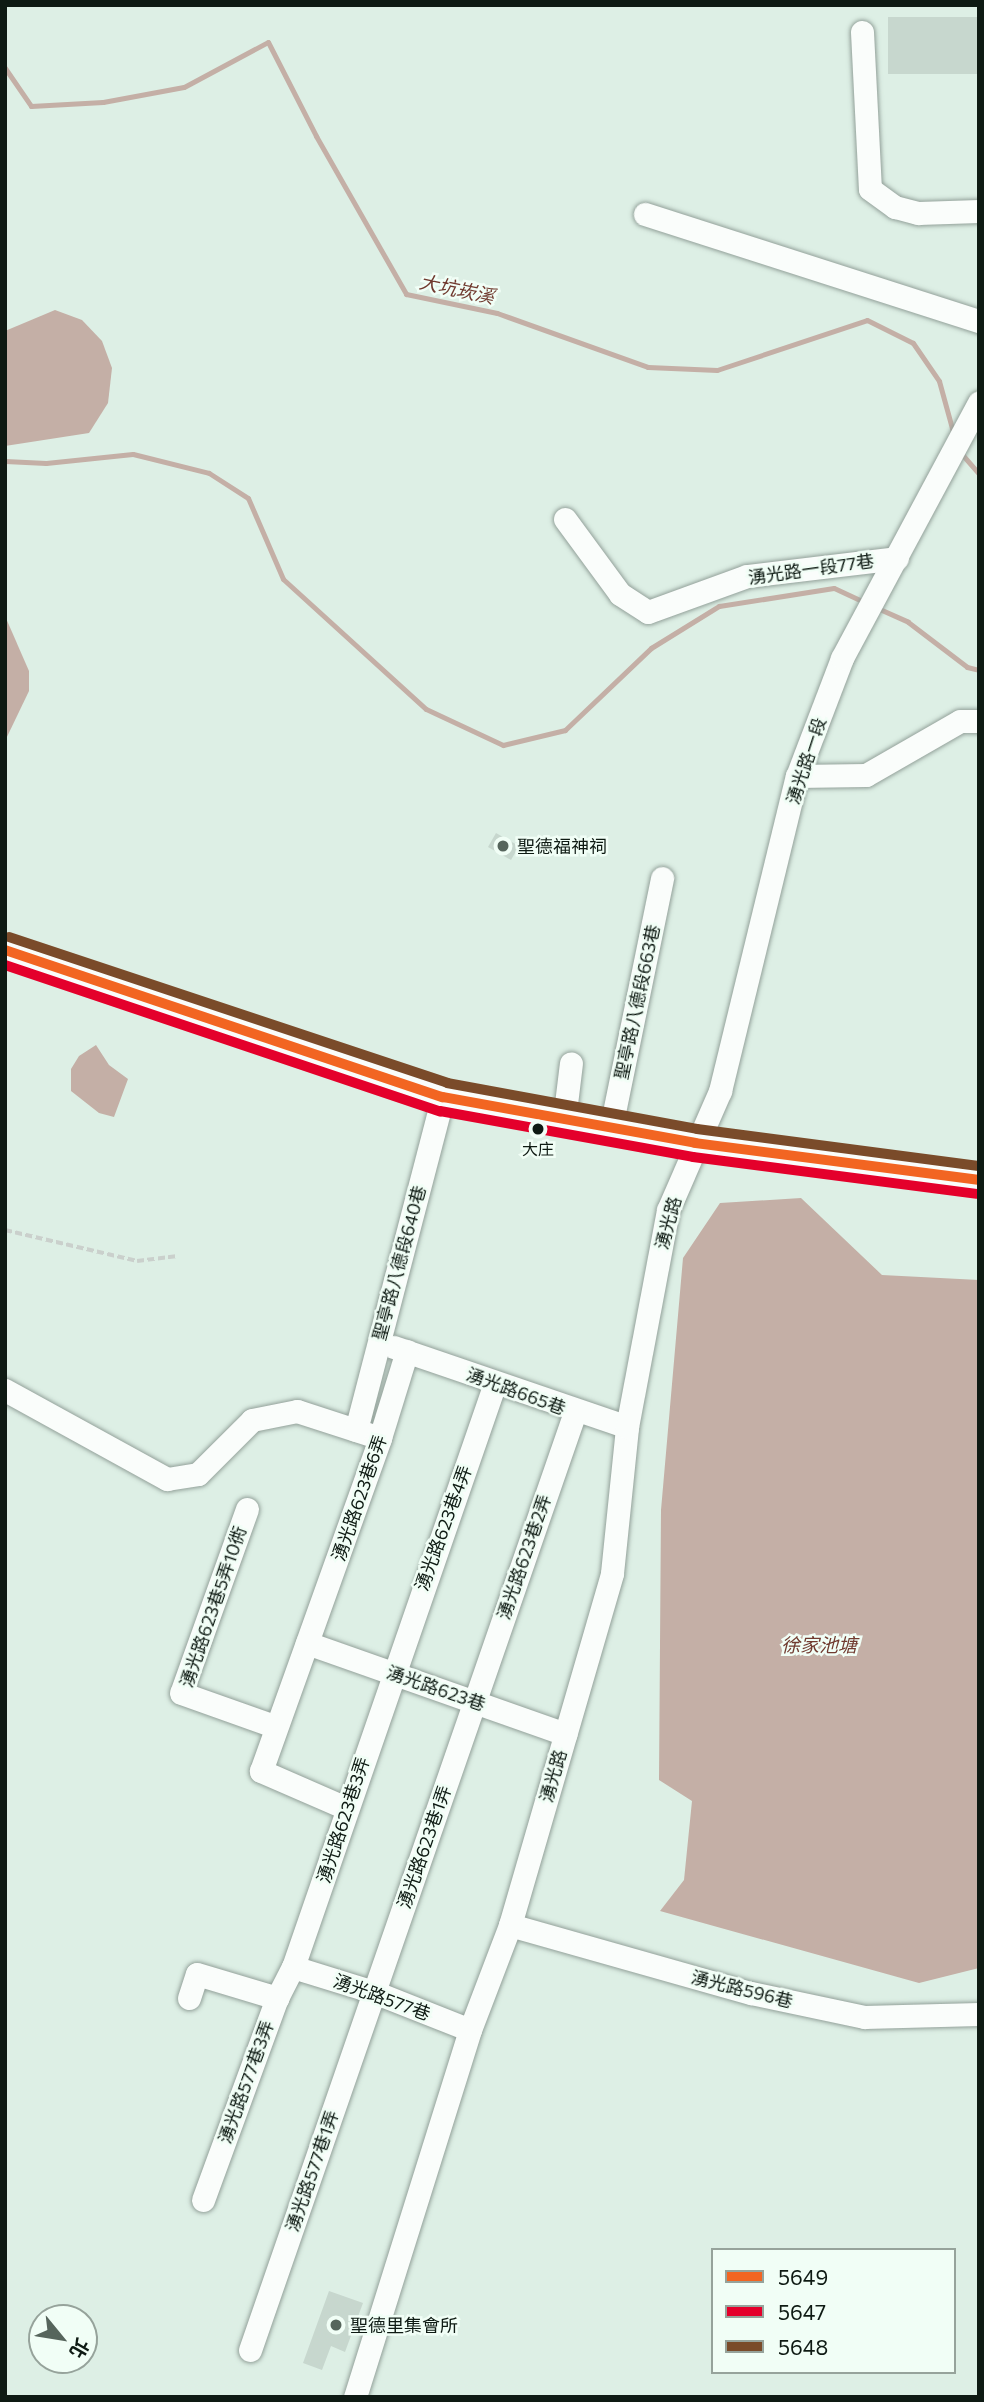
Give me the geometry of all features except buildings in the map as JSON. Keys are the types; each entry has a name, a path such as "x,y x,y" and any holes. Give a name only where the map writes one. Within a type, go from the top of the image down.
{"street":[{"path":"862,32 870,189 895,207 918,213 979,211"},
{"path":"645,214 979,321"},
{"name":"湧光路一段","path":"695,1143 720,1091 797,776 842,658 976,411"},
{"name":"湧光路一段77巷","path":"565,519 620,594 648,612 747,576 897,558"},
{"path":"797,776 866,775 960,721 979,720"},
{"name":"聖亭路八德段663巷","path":"611,1127 662,877"},
{"path":"5,950 443,1097 695,1143 979,1181"},
{"path":"564,1121 571,1063"},
{"name":"聖亭路八德段640巷","path":"356,1430 443,1097"},
{"name":"湧光路","path":"355,2397 470,2030 510,1924 612,1573 627,1427 668,1210 695,1143"},
{"name":"湧光路665巷","path":"378,1341 575,1412 627,1427"},
{"name":"湧光路623巷6弄","path":"346,1808 261,1770 274,1726 307,1643 380,1438 407,1351"},
{"name":"湧光路623巷4弄","path":"391,1673 495,1383"},
{"path":"5,1390 167,1479 198,1474 251,1420 297,1411 380,1438"},
{"name":"湧光路623巷2弄","path":"473,1701 575,1412"},
{"name":"湧光路623巷5弄10衖","path":"247,1509 180,1693 274,1726"},
{"name":"湧光路623巷","path":"307,1643 565,1734"},
{"name":"湧光路623巷3弄","path":"293,1967 391,1673"},
{"name":"湧光路623巷1弄","path":"374,1992 473,1701"},
{"name":"湧光路596巷","path":"510,1924 751,1993 864,2017 979,2014"},
{"name":"湧光路577巷","path":"293,1967 374,1992 470,2030"},
{"name":"湧光路577巷3弄","path":"203,2200 277,1998 293,1967"},
{"path":"189,1998 197,1974 277,1998"},
{"name":"湧光路577巷1弄","path":"250,2350 374,1992"}],"path":[{"path":"5,1230 137,1261 178,1256"}],"water":[{"path":"55,310 82,320 102,341 112,368 108,403 89,433 5,446 5,331"},
{"path":"5,616 29,671 29,691 5,741"},
{"path":"96,1045 109,1065 128,1079 114,1117 99,1113 71,1091 71,1069 79,1056"},
{"name":"徐家池塘","path":"801,1198 882,1275 979,1280 979,1968 919,1983 660,1911 684,1880 692,1801 659,1780 661,1510 683,1258 720,1203"}],"waterway":[{"name":"大坑崁溪","path":"5,68 31,106 103,102 184,87 268,42 316,136 406,294 497,313 648,367 717,370 867,320 913,343 939,381 953,432"},
{"name":"大坑崁溪","path":"960,452 979,474"},
{"path":"5,461 46,463 133,454 209,473 248,498 283,579 426,709 503,745 565,730 651,648 719,606 834,588 866,603"},
{"path":"875,607 908,622 967,667 979,670"}],"transit line":[{"name":"5648","path":"9,937 447,1083 697,1129 979,1166"},
{"name":"5649","path":"5,950 443,1097 695,1143 979,1180"},
{"name":"5647","path":"5,965 440,1111 693,1157 977,1194"}],"place":[{"name":"聖德福神祠","path":"503,846"},
{"name":"大庄","path":"538,1129"},
{"name":"聖德里集會所","path":"336,2325"}]}
